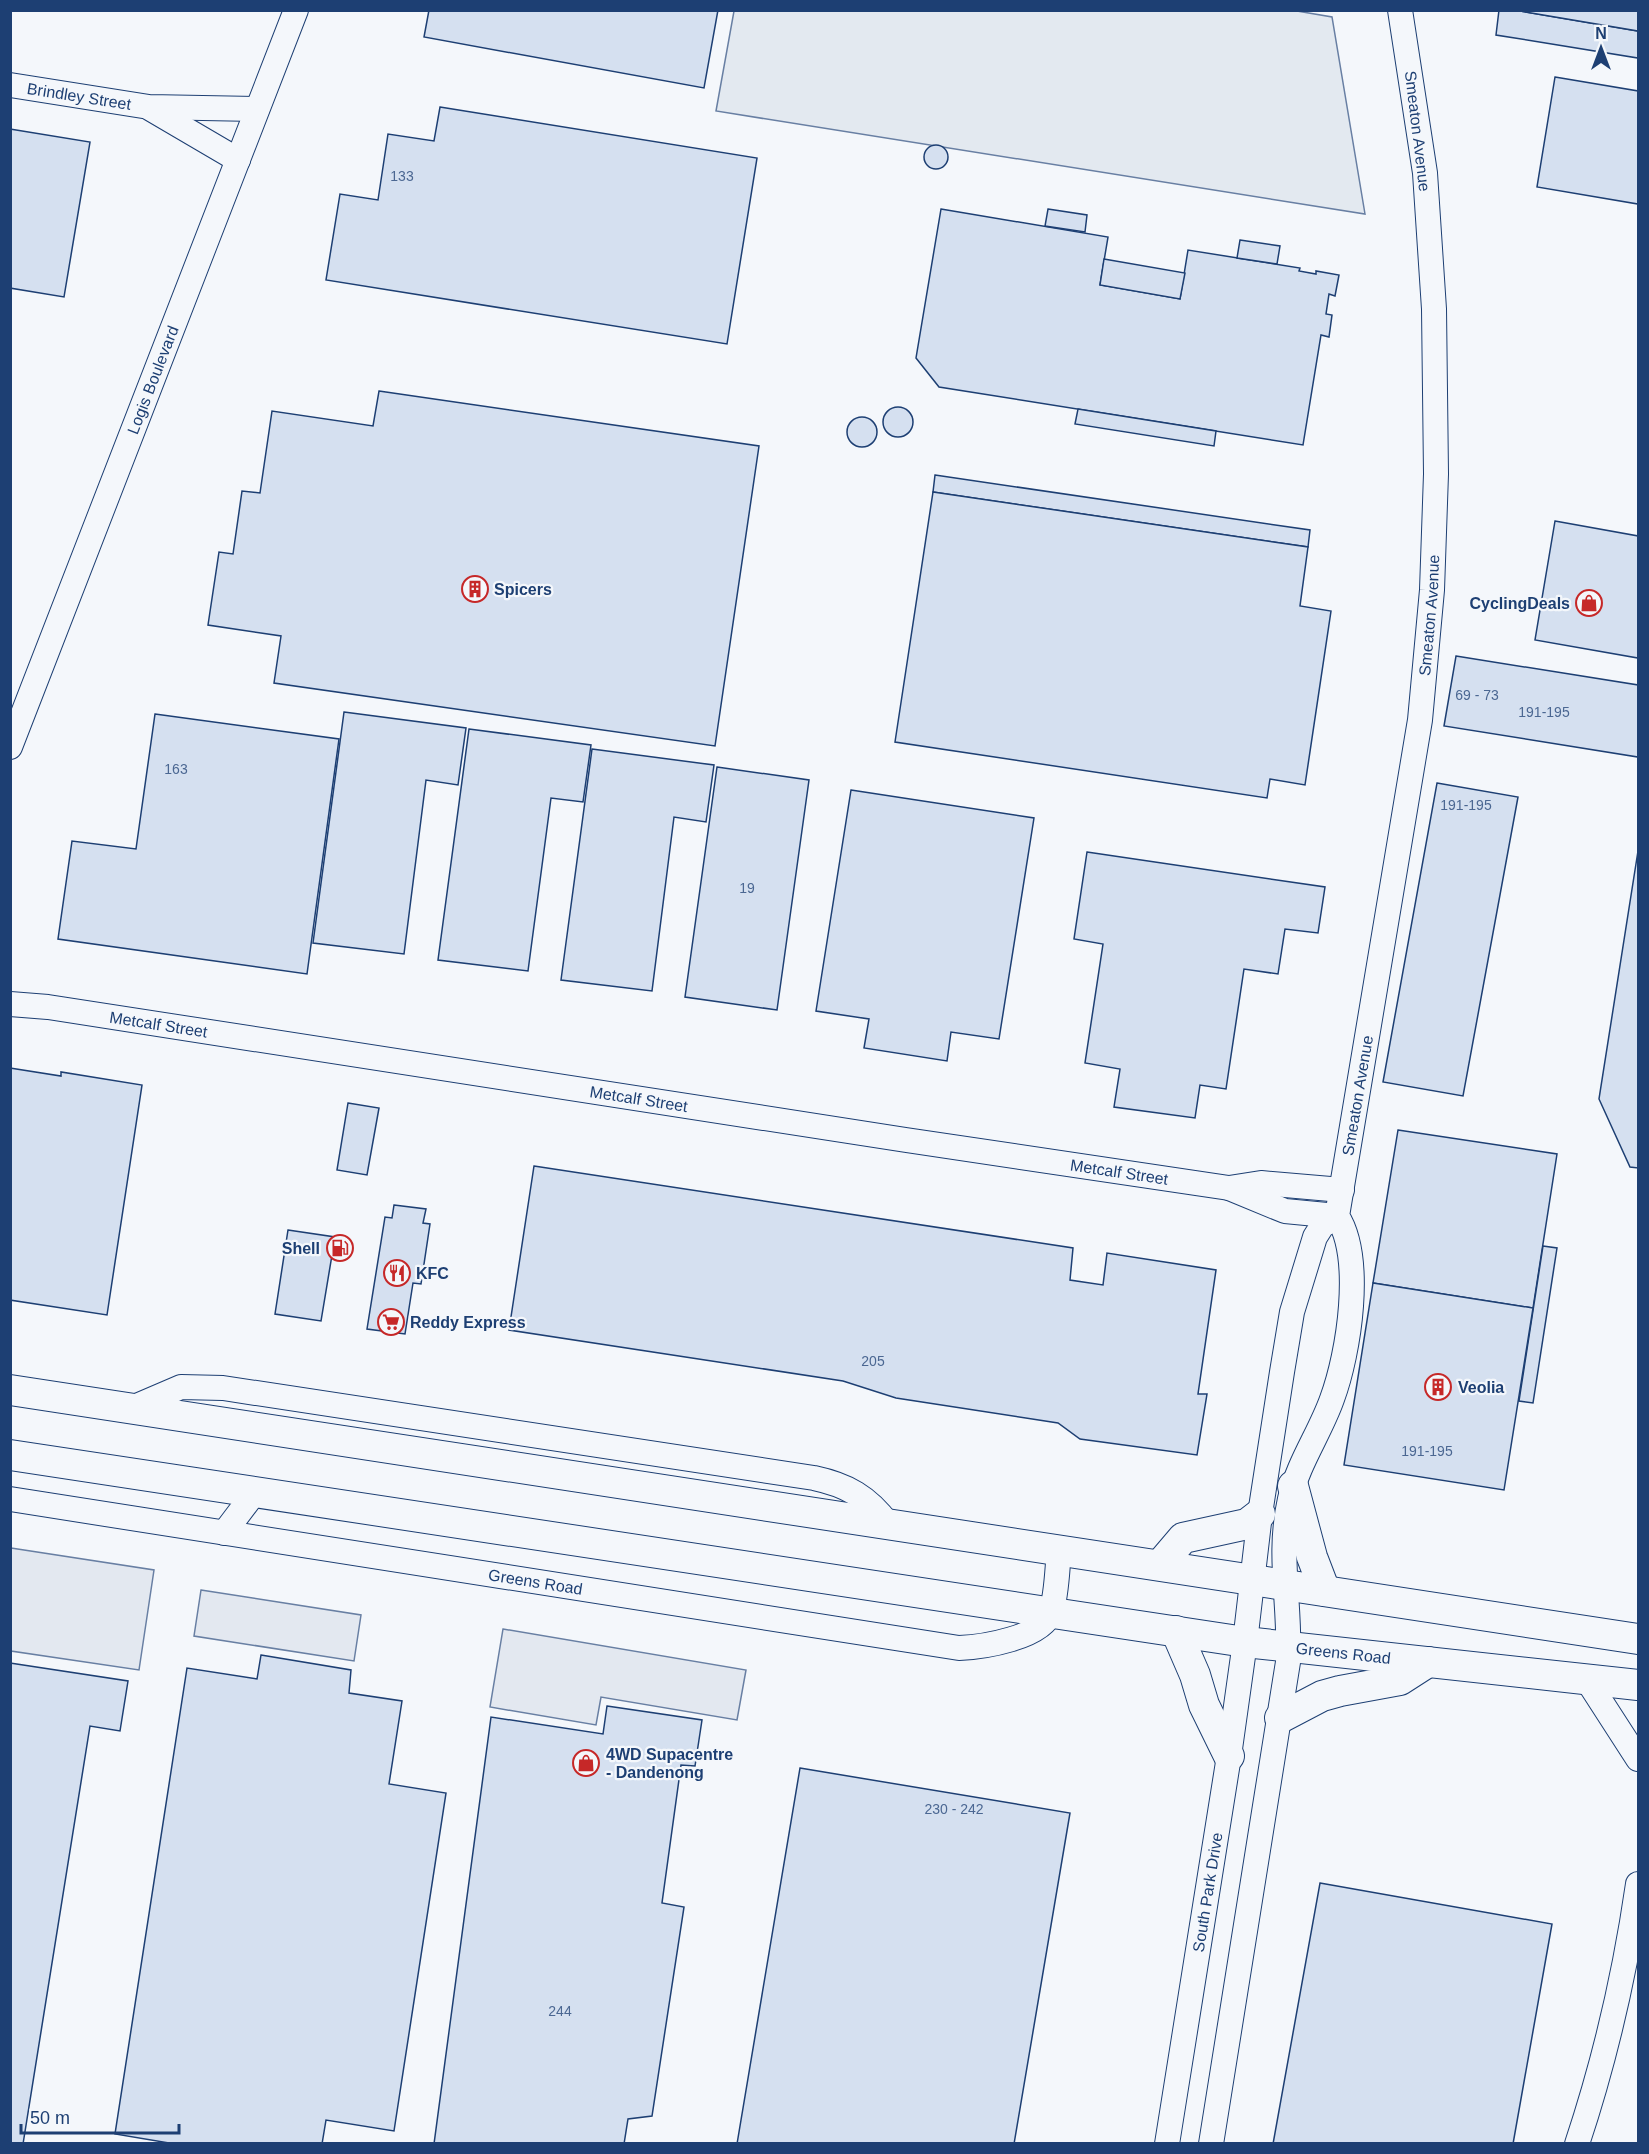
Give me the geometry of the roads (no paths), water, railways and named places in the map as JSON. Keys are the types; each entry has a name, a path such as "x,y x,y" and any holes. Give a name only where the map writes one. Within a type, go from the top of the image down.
{"main road":[{"path":"10,1390 1638,1639"},
{"name":"Greens Road","path":"10,1455 1245,1642 1638,1685"},
{"path":"1293,1486 1312,1557 1325,1591"},
{"path":"1160,1565 1183,1538 1247,1524 1260,1514"},
{"path":"1176,1631 1196,1675 1204,1705 1229,1756"},
{"path":"1280,1718 1340,1690 1400,1680 1428,1662"}],"street":[{"name":"Logis Boulevard","path":"12,742 296,10"},
{"name":"Smeaton Avenue","path":"1337,1216 1420,720 1432,590 1436,474 1434,309 1425,173 1400,10"},
{"name":"Brindley Street","path":"10,85 149,107 257,109"},
{"name":"Brindley Street","path":"149,107 238,160"},
{"name":"Metcalf Street","path":"10,992 48,1007"},
{"name":"Metcalf Street","path":"10,1004 48,1007 1229,1188 1285,1211 1337,1216"},
{"name":"Metcalf Street","path":"1229,1188 1261,1183 1342,1190"},
{"path":"1211,2144 1280,1718 1288,1647 1282,1548 1293,1486 1333,1398 1346,1341 1350,1295 1350,1247 1346,1230 1337,1216 1322,1226 1315,1237 1295,1301 1260,1514 1252,1579"},
{"path":"224,1533 255,1492"},
{"name":"Greens Road","path":"10,1499 959,1648 979,1647 1038,1628 1051,1611"},
{"path":"1051,1611 1059,1551"},
{"name":"South Park Drive","path":"1167,2144 1229,1756 1252,1579"},
{"path":"1587,1680 1638,1760"},
{"path":"1577,2144 1600,2076 1636,1918 1638,1884"}],"place":[{"name":"Spicers","path":"475,589"},
{"name":"CyclingDeals","path":"1589,603"},
{"name":"Shell","path":"340,1248"},
{"name":"KFC","path":"397,1273"},
{"name":"Reddy Express","path":"391,1322"},
{"name":"Veolia","path":"1438,1387"},
{"name":"4WD Supacentre - Dandenong","path":"586,1763"}]}
